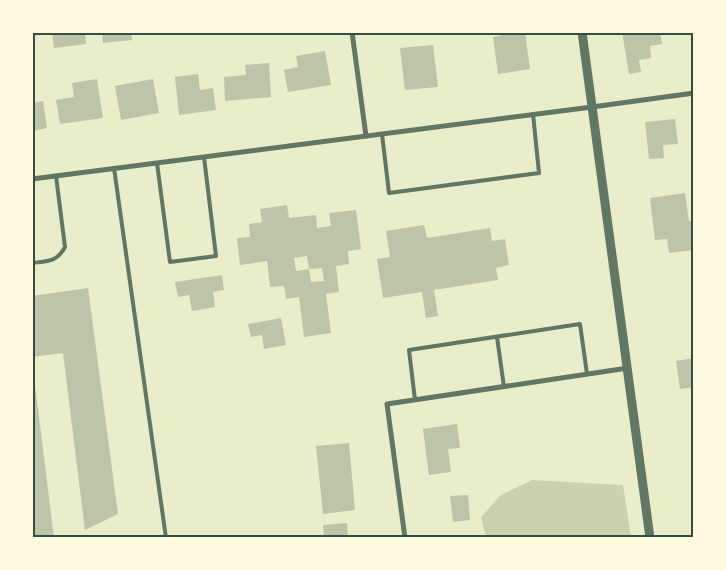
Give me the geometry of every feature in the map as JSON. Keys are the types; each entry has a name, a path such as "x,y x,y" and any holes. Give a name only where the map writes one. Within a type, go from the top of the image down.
{"street":[{"path":"352,32 366,136"},
{"path":"582,32 650,538"},
{"path":"32,179 694,93"},
{"path":"405,538 388,404 628,368"}],"lane":[{"path":"382,134 389,192 540,173 533,114"},
{"path":"157,163 170,262 216,256 204,157"},
{"path":"114,168 166,538"},
{"path":"32,263 53,260 61,254 65,247 56,176"},
{"path":"415,400 409,350 580,324 587,374"},
{"path":"497,337 504,387"}],"green space":[{"path":"532,480 623,485 631,537 486,537 481,517 501,495"}],"building":[{"path":"52,32 85,32 86,44 54,48"},
{"path":"102,32 131,32 132,40 103,43"},
{"path":"525,32 530,69 498,74 493,37"},
{"path":"622,32 660,32 662,44 650,46 651,58 639,60 641,72 629,74"},
{"path":"433,45 438,87 405,90 400,48"},
{"path":"325,51 331,85 288,92 284,70 298,67 296,56"},
{"path":"269,63 271,97 225,101 224,77 246,75 245,65"},
{"path":"198,74 200,90 213,88 216,110 179,115 175,77"},
{"path":"97,79 103,118 60,124 56,100 74,97 72,83"},
{"path":"153,79 159,113 121,120 115,86"},
{"path":"43,101 47,128 32,131 32,103"},
{"path":"675,119 678,144 663,145 664,158 649,159 645,122"},
{"path":"685,193 689,221 694,221 694,250 669,253 667,239 655,240 650,198"},
{"path":"287,205 289,218 316,215 317,228 331,226 329,213 356,210 361,249 348,251 349,264 336,266 339,292 326,294 331,333 304,337 299,297 286,299 284,286 270,287 267,261 240,265 237,238 250,237 249,224 262,222 260,209","holes":["307,256 309,269 296,271 294,258","322,268 324,281 311,282 309,269"]},
{"path":"424,225 427,238 490,228 492,241 505,239 509,265 496,268 498,280 434,290 438,316 426,318 422,292 383,298 377,259 390,257 386,231"},
{"path":"222,275 224,290 213,292 215,307 192,311 189,295 178,297 175,282"},
{"path":"88,288 118,514 85,530 63,353 32,357 32,296"},
{"path":"281,318 286,345 264,349 262,335 251,337 248,324"},
{"path":"694,358 694,387 680,389 676,361"},
{"path":"32,377 34,377 54,538 32,538"},
{"path":"457,424 460,448 448,449 451,472 429,475 423,429"},
{"path":"349,443 355,510 323,514 316,446"},
{"path":"468,495 470,520 453,522 450,496"},
{"path":"347,523 348,538 324,538 323,525"}]}
